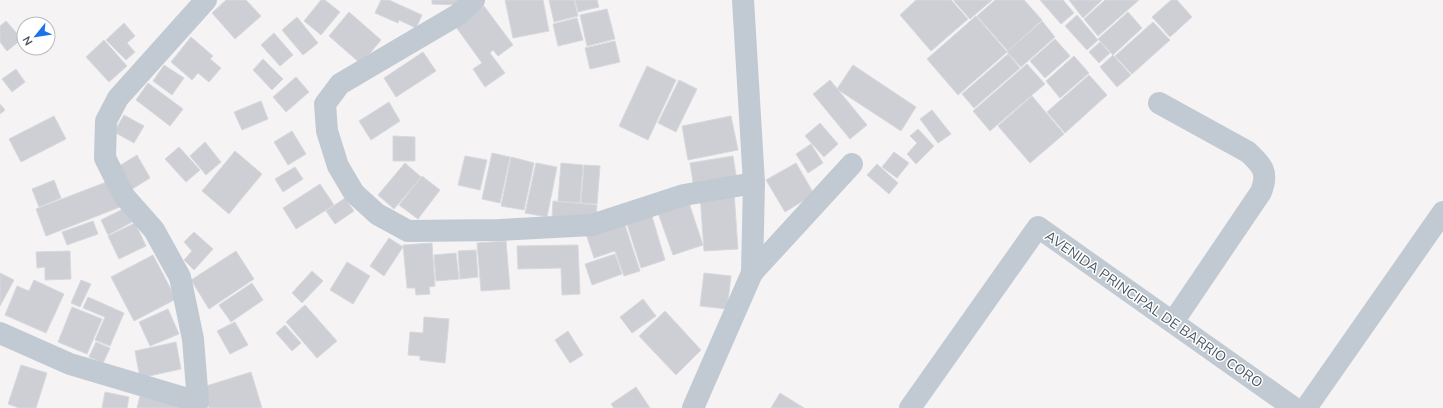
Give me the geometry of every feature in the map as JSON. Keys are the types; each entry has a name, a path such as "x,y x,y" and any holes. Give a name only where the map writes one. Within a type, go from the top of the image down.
{"street":[{"path":"0,334 70,364 200,405 193,339 180,277 154,230 124,196 105,158 106,121 118,98 206,0"},
{"path":"474,0 459,14 340,84 325,104 327,131 338,166 354,194 377,214 408,231 500,230 592,225 684,195 754,183"},
{"path":"743,0 754,183 752,273"},
{"path":"1159,103 1248,152 1259,162 1265,176 1261,192 1173,322"},
{"path":"693,408 752,273 852,164"},
{"path":"1306,408 1443,212"},
{"name":"AVENIDA PRINCIPAL DE BARRIO CORO","path":"910,408 1038,227 1294,408"}],"building":[{"path":"226,0 246,0 261,16 235,39 212,13"},
{"path":"321,0 325,0 340,12 321,35 304,21"},
{"path":"381,0 389,0 422,15 416,28 399,20 398,23 375,13"},
{"path":"432,0 459,0 458,5 432,4"},
{"path":"505,0 543,0 549,31 513,38"},
{"path":"549,0 574,0 578,16 554,22"},
{"path":"575,0 597,0 599,7 578,12"},
{"path":"916,0 951,0 968,19 931,51 900,15"},
{"path":"953,0 992,0 970,19"},
{"path":"995,0 1024,0 1042,20 1008,51 977,16"},
{"path":"1040,0 1063,0 1074,13 1061,24"},
{"path":"1069,0 1102,0 1083,18"},
{"path":"1105,0 1139,0 1098,36 1084,19"},
{"path":"1171,0 1177,0 1192,17 1170,37 1152,17"},
{"path":"484,6 513,45 498,56 493,50 490,53 505,73 485,87 473,69 482,63 456,27"},
{"path":"607,9 615,39 587,46 580,15"},
{"path":"349,12 381,40 361,64 329,36"},
{"path":"1128,12 1142,28 1113,55 1098,39"},
{"path":"1077,15 1098,40 1087,50 1065,26"},
{"path":"976,16 1007,52 958,95 927,59"},
{"path":"297,17 318,43 303,55 282,30"},
{"path":"577,18 583,40 558,46 553,24"},
{"path":"6,21 16,32 16,44 7,51 0,42 0,26"},
{"path":"1042,21 1055,37 1021,67 1007,52"},
{"path":"1153,22 1170,40 1132,74 1115,56"},
{"path":"124,23 135,36 127,43 135,52 126,60 106,40"},
{"path":"274,33 293,55 280,66 261,45"},
{"path":"191,37 213,56 210,59 221,68 209,82 198,73 192,80 171,62"},
{"path":"1055,39 1070,56 1045,78 1030,61"},
{"path":"104,40 127,66 109,82 86,57"},
{"path":"615,41 620,62 590,69 585,48"},
{"path":"1100,42 1110,53 1099,63 1089,52"},
{"path":"423,52 436,71 396,97 384,78"},
{"path":"1008,54 1020,68 974,108 962,94"},
{"path":"1113,55 1131,75 1117,87 1100,67"},
{"path":"1074,56 1089,73 1060,98 1046,81"},
{"path":"263,59 283,79 272,90 253,70"},
{"path":"1027,64 1045,84 990,131 973,111"},
{"path":"164,65 184,78 172,95 153,81"},
{"path":"853,65 916,107 901,131 837,89"},
{"path":"647,66 676,80 648,140 619,126"},
{"path":"16,69 25,82 12,92 2,79"},
{"path":"1089,75 1107,95 1065,133 1047,112"},
{"path":"296,77 309,92 286,112 273,97"},
{"path":"679,80 697,89 676,132 658,123"},
{"path":"830,80 867,125 850,139 813,94"},
{"path":"148,83 183,109 170,126 136,100"},
{"path":"1032,96 1064,134 1030,163 998,126"},
{"path":"261,101 268,119 242,130 234,112"},
{"path":"389,102 400,121 371,140 359,121"},
{"path":"0,104 5,110 0,114"},
{"path":"932,110 951,134 938,143 920,119"},
{"path":"124,115 144,126 134,143 114,132"},
{"path":"54,116 66,139 21,162 9,139"},
{"path":"731,116 738,150 688,160 682,126"},
{"path":"820,123 838,144 824,157 805,136"},
{"path":"918,129 934,146 916,164 907,154 917,143 910,136"},
{"path":"292,131 306,154 288,165 274,142"},
{"path":"393,136 415,137 415,161 393,161"},
{"path":"205,142 221,162 206,175 190,156"},
{"path":"811,144 823,163 808,173 796,154"},
{"path":"179,147 200,170 186,182 165,159"},
{"path":"235,151 262,174 229,214 202,191"},
{"path":"894,152 909,163 897,178 882,167"},
{"path":"492,153 510,157 500,203 482,199"},
{"path":"137,155 150,178 129,191 116,168"},
{"path":"465,156 487,160 480,190 458,185"},
{"path":"733,156 737,181 694,188 690,163"},
{"path":"511,157 534,163 524,210 501,206"},
{"path":"405,163 421,177 394,209 378,195"},
{"path":"536,163 557,167 547,217 525,213"},
{"path":"561,163 583,165 580,203 558,201"},
{"path":"796,163 814,194 785,212 766,180"},
{"path":"877,164 898,183 889,194 867,175"},
{"path":"584,165 600,166 597,204 581,203"},
{"path":"295,167 303,179 283,192 275,179"},
{"path":"422,176 440,190 418,219 399,205"},
{"path":"54,180 61,198 39,207 32,189"},
{"path":"109,181 120,207 46,236 36,209"},
{"path":"320,184 334,205 296,229 283,208"},
{"path":"734,192 738,249 704,251 700,194"},
{"path":"345,198 354,211 335,224 326,211"},
{"path":"688,200 703,245 673,255 657,210"},
{"path":"553,201 597,205 596,221 552,217"},
{"path":"127,207 134,221 108,235 101,220"},
{"path":"651,213 665,260 641,268 626,221"},
{"path":"93,221 98,234 67,245 62,232"},
{"path":"624,222 640,271 624,276 615,251 594,258 586,234"},
{"path":"135,223 146,246 119,259 108,236"},
{"path":"194,232 213,249 194,270 184,260 192,251 184,242"},
{"path":"389,238 403,247 384,276 370,266"},
{"path":"506,241 510,289 481,291 477,243"},
{"path":"432,243 435,286 429,287 430,294 416,295 415,288 407,288 403,245"},
{"path":"578,245 580,294 562,295 561,268 518,269 517,246"},
{"path":"476,250 478,277 460,279 458,251"},
{"path":"70,251 71,279 45,280 45,267 37,268 36,252"},
{"path":"236,251 254,279 209,309 191,280"},
{"path":"456,253 459,279 436,281 434,255"},
{"path":"615,254 622,274 592,285 585,264"},
{"path":"153,255 176,299 134,321 111,277"},
{"path":"347,262 370,276 353,304 330,290"},
{"path":"312,271 323,281 302,303 292,293"},
{"path":"0,273 14,280 0,306"},
{"path":"704,273 731,276 727,309 700,306"},
{"path":"34,280 64,294 46,333 5,315 17,286 29,291"},
{"path":"81,280 91,284 80,307 71,303"},
{"path":"252,283 263,300 231,322 219,305"},
{"path":"88,297 124,313 110,346 95,340 105,317 83,308"},
{"path":"643,299 656,316 632,333 620,317"},
{"path":"305,305 337,341 317,358 286,322"},
{"path":"72,307 102,319 87,354 58,342"},
{"path":"168,309 179,334 150,346 139,322"},
{"path":"665,311 701,350 676,375 639,336"},
{"path":"424,317 449,319 445,363 420,360 420,356 408,355 410,332 423,333"},
{"path":"235,322 248,345 230,354 217,331"},
{"path":"285,325 301,343 292,351 276,333"},
{"path":"568,331 583,355 570,363 555,340"},
{"path":"96,342 110,348 103,363 89,357"},
{"path":"176,342 181,369 140,378 135,351"},
{"path":"21,365 47,373 36,408 19,408 8,404"},
{"path":"251,372 262,408 209,408 203,387"},
{"path":"636,387 650,408 614,408 611,404"},
{"path":"105,392 129,397 127,408 102,408"},
{"path":"780,393 804,408 771,408"},
{"path":"140,396 186,408 137,408"}]}
